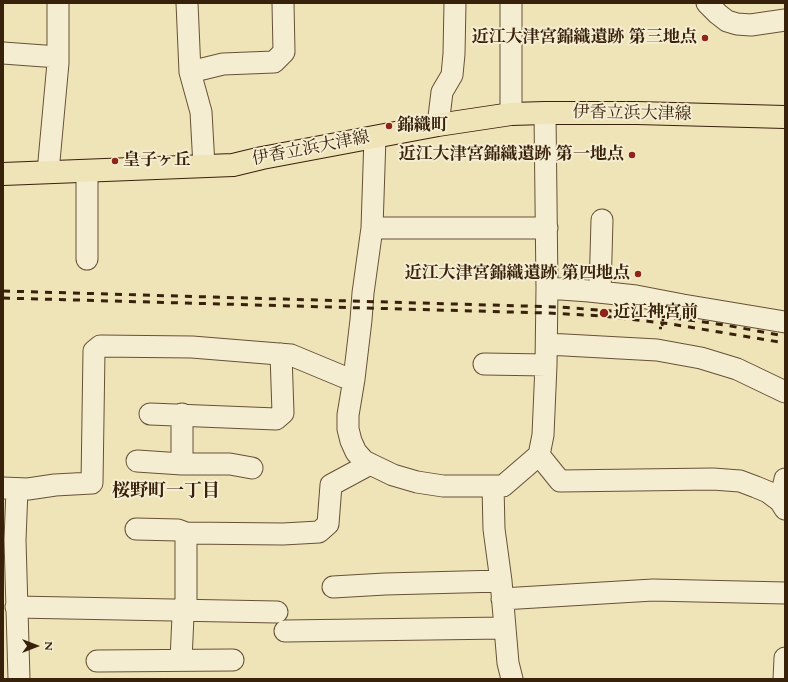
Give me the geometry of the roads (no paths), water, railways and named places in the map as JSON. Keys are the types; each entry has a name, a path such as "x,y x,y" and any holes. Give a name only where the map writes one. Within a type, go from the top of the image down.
{"main road":[{"name":"伊香立浜大津線","path":"3,174 233,165 262,158 438,125 512,114 637,113 785,117"}],"street":[{"path":"48,172 58,57 58,3"},
{"path":"187,3 190,72 201,112 204,166"},
{"path":"190,72 224,64 274,62 284,52 283,3"},
{"path":"438,125 442,92 452,75 455,3"},
{"path":"511,3 512,114"},
{"path":"707,3 727,21 737,24 785,20"},
{"path":"3,53 58,57"},
{"path":"376,137 372,228 363,292 354,379 348,415 348,429 351,441 356,452 364,461 393,474 417,482 443,486 503,486 539,455 543,435 547,344 545,113"},
{"path":"86,171 86,259"},
{"path":"600,292 602,220"},
{"path":"372,228 547,228"},
{"path":"547,288 636,296 785,322"},
{"path":"547,344 657,350 701,358 737,369 785,392"},
{"path":"19,679 15,540 10,488 28,489 55,485 92,483 94,351 100,346 192,347 291,355 344,377 354,379"},
{"path":"150,414 182,414 276,419 282,413 281,354"},
{"path":"484,364 546,365"},
{"path":"182,414 182,464"},
{"path":"539,455 560,481 726,480 740,482 768,492 783,505"},
{"path":"137,460 182,464 230,464 252,468"},
{"path":"136,529 178,530 186,532 283,534 319,532 328,524 331,485 370,464"},
{"path":"783,505 785,479"},
{"path":"493,486 494,529 508,663 512,679"},
{"path":"181,660 186,600 186,532"},
{"path":"333,587 385,584 501,590 653,590 785,593"},
{"path":"16,606 277,612"},
{"path":"285,631 504,628"},
{"path":"784,679 785,658"},
{"path":"97,661 233,660"}],"railway":[{"path":"3,291 559,307 638,313 725,325 785,336"},
{"path":"3,298 547,313 603,316 671,324 785,343"}],"place":[{"name":"近江大津宮錦織遺跡 第三地点","path":"705,38"},
{"name":"錦織町","path":"389,126"},
{"name":"近江大津宮錦織遺跡 第一地点","path":"632,155"},
{"name":"皇子ヶ丘","path":"115,161"},
{"name":"近江大津宮錦織遺跡 第四地点","path":"638,274"},
{"name":"近江神宮前","path":"604,313"}],"district":[{"name":"桜野町一丁目","path":"166,492"}]}
